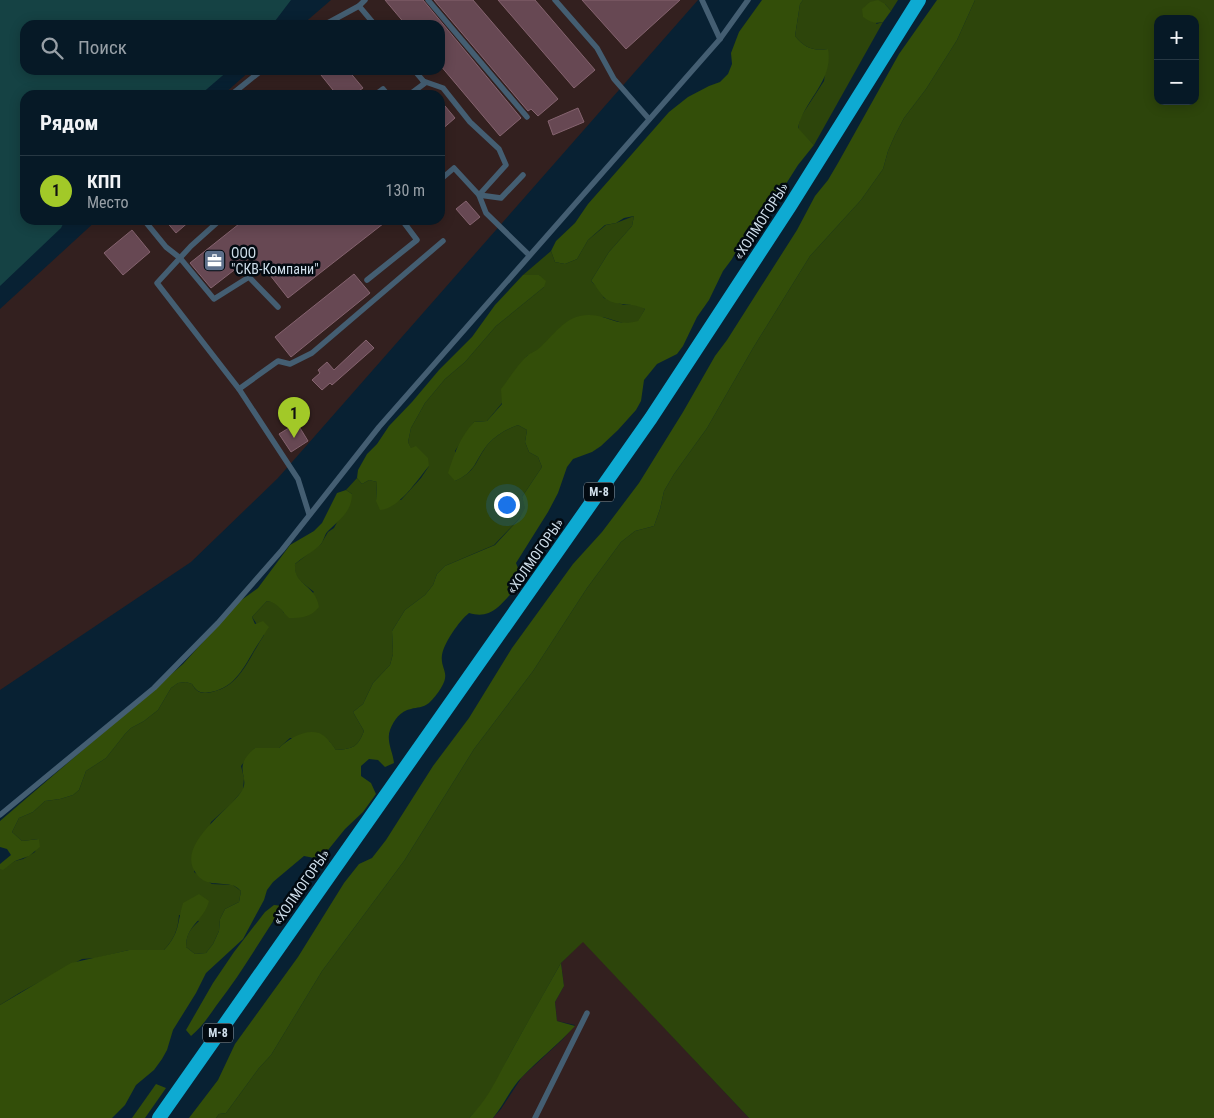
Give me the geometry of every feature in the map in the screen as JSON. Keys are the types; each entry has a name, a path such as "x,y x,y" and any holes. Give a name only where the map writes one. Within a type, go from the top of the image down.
{"highway":[{"name":"«ХОЛМОГОРЫ»","path":"159,1118 651,418 785,214 919,0"}],"lane":[{"path":"333,20 359,6 364,0"},
{"path":"428,0 528,117"},
{"path":"555,0 597,48 614,80 649,119"},
{"path":"702,0 720,39"},
{"path":"0,815 154,688 218,623 282,550 380,427 720,39 748,0"},
{"path":"359,6 371,20"},
{"path":"237,90 256,75"},
{"path":"418,75 423,81 445,90"},
{"path":"415,90 425,83 423,81"},
{"path":"445,91 470,122 500,149 506,165 479,195"},
{"path":"445,176 454,168 479,195 486,213 529,255"},
{"path":"479,195 501,198 523,175"},
{"path":"148,225 166,247 180,258 214,299 249,277 278,307"},
{"path":"215,225 157,283 239,389 298,479 310,514"},
{"path":"367,280 418,240 406,225"},
{"path":"239,389 278,361 290,364 312,353 444,241"},
{"path":"535,1118 587,1013"}],"shaded area":[{"path":"0,0 291,0 276,20 20,20 20,75 223,75 206,90 20,90 20,225 62,225 0,286"},
{"path":"331,0 698,0 278,478 191,562 0,690 0,309 92,225 445,225 445,90 229,90 245,75 445,75 445,20 308,20"},
{"path":"583,941 749,1118 493,1118 522,1077 563,1039 575,1025 557,1021 555,1002 564,986 561,963"}],"green space":[{"path":"762,0 803,0 800,4 795,36 809,48 818,50 828,49 827,71 806,108 798,128 814,145 798,165 770,209 754,223 743,239 723,271 709,300 697,317 683,346 677,354 657,364 644,380 641,401 636,410 618,430 601,446 592,452 573,459 567,467 558,493 548,512 516,563 520,573 520,585 492,611 478,615 469,613 457,627 446,644 442,655 445,678 440,690 427,705 407,710 401,714 392,726 389,742 394,763 385,767 378,760 369,759 361,766 361,776 371,783 376,794 363,812 345,829 324,855 314,858 304,856 273,882 267,890 264,900 243,939 206,973 173,1030 162,1059 154,1070 136,1085 125,1105 112,1118 0,1118 0,1005 71,963 129,950 164,950 173,938 183,903 199,894 209,901 207,908 189,933 186,947 195,954 206,953 219,931 220,919 225,909 239,902 241,891 232,885 211,883 202,879 194,870 191,860 193,849 207,828 235,800 244,787 242,767 248,755 255,748 279,748 292,738 308,732 322,734 336,750 351,748 357,744 364,731 353,712 363,704 373,683 390,665 393,654 392,631 405,610 425,595 433,585 437,574 445,566 495,545 519,519 525,508 522,497 542,467 538,457 529,452 525,442 527,430 518,425 498,435 488,444 471,470 455,481 448,473 458,446 474,422 487,421 502,404 501,389 520,363 567,322 574,318 590,315 624,323 638,321 645,309 620,304 604,298 591,281 609,252 632,226 634,216 605,225 588,240 577,259 565,264 555,262 551,251 556,241 575,223 588,204 669,112 688,97 720,82 728,74 732,64 731,53 739,32"},
{"path":"803,0 898,0 891,11 885,4 876,24 883,22 814,145 798,129 800,118 824,81 828,49 818,50 809,48 795,36 800,4"},
{"path":"878,0 891,11 883,22 875,23 863,17 862,9 870,2"},
{"path":"937,0 975,0 957,40 926,89 904,118 888,151 883,169 861,200 810,256 753,348 707,428 674,474 664,491 654,526 635,531 621,542 587,588 533,671 474,749 404,861 322,971 271,1055 259,1068 226,1113 219,1114 216,1118 189,1118 218,1080 235,1044 298,957 344,883 359,864 372,858 386,840 433,766 469,718 512,648 573,564 602,532 639,483 715,356 797,230 815,196 828,180 899,54"},
{"path":"975,0 1214,0 1214,1118 749,1118 583,942 561,963 509,1056 491,1093 469,1118 216,1118 219,1114 226,1113 259,1068 271,1055 322,971 404,861 474,749 533,671 587,588 621,542 635,531 654,526 664,491 674,474 707,428 753,348 810,256 861,200 883,169 888,151 904,118 926,89 957,40"},
{"path":"634,216 632,226 609,252 591,281 604,298 624,305 636,304 645,309 638,322 626,324 603,317 527,356 509,379 502,403 487,421 474,422 455,451 455,481 472,469 488,444 498,435 518,425 527,430 525,442 529,452 538,457 542,467 522,497 526,508 519,519 494,545 445,566 437,574 433,585 425,595 405,610 392,631 393,654 390,665 373,683 363,704 353,712 364,731 357,744 351,748 336,750 329,741 290,738 279,748 255,748 241,766 244,778 243,790 211,822 194,872 212,884 233,885 241,891 239,902 225,909 220,919 219,931 206,953 195,954 186,947 189,933 199,921 179,915 175,934 164,950 129,950 96,958 82,959 0,1005 0,869 35,852 39,839 22,841 12,832 19,818 33,812 45,801 73,795 79,790 86,771 106,758 131,728 158,710 171,688 178,683 186,682 192,684 203,693 222,689 230,684 243,670 264,635 252,617 267,601 277,604 284,613 314,592 297,577 295,564 321,544 328,532 334,528 352,494 346,490 357,478 362,484 369,480 377,482 376,501 401,500 421,478 429,466 411,449 408,442 411,428 425,403 445,379 465,362 496,326 544,287 539,275 523,275 551,251 555,262 565,264 577,259 588,240 606,225"},
{"path":"523,275 539,275 546,281 544,287 496,326 465,362 445,379 425,403 411,428 408,442 411,448 416,446 428,458 429,466 401,499 394,505 380,510 376,501 377,482 369,480 362,484 357,478 358,470 367,454 377,444 389,426 439,370 472,337 495,305"},
{"path":"346,490 352,494 347,511 327,533 320,545 295,564 298,577 313,593 319,607 313,613 306,616 289,618 277,605 267,601 252,617 255,624 263,621 269,627 234,680 220,689 208,693 200,692 192,684 186,682 178,683 171,688 158,710 131,728 106,758 86,771 79,790 73,795 45,801 33,812 19,818 12,832 22,841 39,839 40,847 29,856 15,861 3,870 0,869 0,864 11,855 7,849 0,847 0,821 183,664 240,601 258,588 290,545 314,531 322,523 337,493"},
{"path":"274,905 283,906 234,982 205,1022 191,1036 186,1030 213,983 265,912"},
{"path":"561,963 564,986 555,1002 557,1021 575,1026 518,1082 493,1118 469,1118 482,1103 492,1087"},
{"path":"156,1084 166,1088 145,1118 132,1118"}],"building":[{"path":"385,0 423,0 440,20 402,20"},
{"path":"434,0 473,0 558,99 538,116 531,109 528,111"},
{"path":"498,0 535,0 595,70 574,88"},
{"path":"582,0 680,0 626,49"},
{"path":"445,26 521,118 500,136 445,71"},
{"path":"321,75 352,75 363,88 360,90 333,90"},
{"path":"445,106 455,118 445,127"},
{"path":"578,108 584,122 553,135 548,121"},
{"path":"466,201 480,217 470,225 456,209"},
{"path":"169,225 185,225 176,233"},
{"path":"238,225 382,225 288,298 266,270 263,273 251,257 211,288 190,263"},
{"path":"132,230 150,252 123,275 104,253"},
{"path":"354,274 370,293 291,357 275,337"},
{"path":"366,340 374,348 332,385 330,383 322,390 312,380 320,373 318,370 327,362 334,370"},
{"path":"297,423 308,441 291,452 279,434"}],"place":[{"name":"ООО \"СКВ-Компани\"","path":"215,261"},
{"name":"КПП","path":"294,438"}]}
